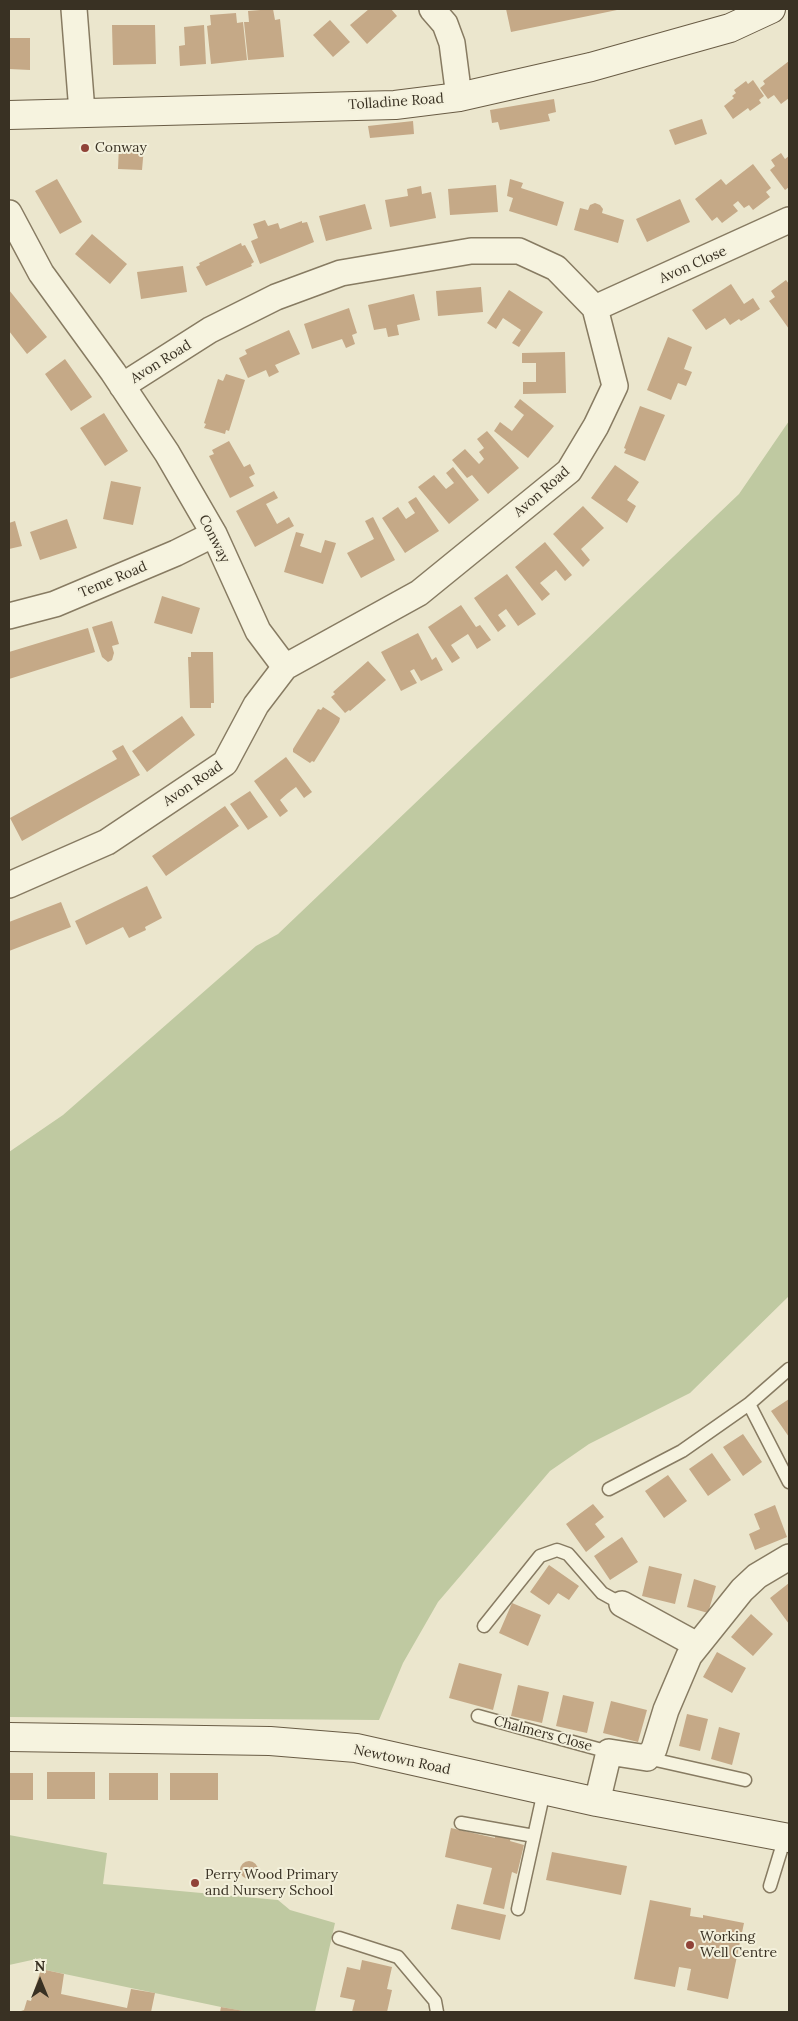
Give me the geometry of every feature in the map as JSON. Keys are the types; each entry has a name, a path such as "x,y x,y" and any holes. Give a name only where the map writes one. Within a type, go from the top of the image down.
{"main road":[{"name":"Tolladine Road","path":"9,115 385,105 459,97 591,67 730,28 771,9"},
{"name":"Newtown Road","path":"9,1737 270,1741 356,1748 597,1802 787,1837"}],"street":[{"path":"74,9 82,112"},
{"path":"432,9 445,24 452,43 459,97"},
{"name":"Conway","path":"9,213 41,274 122,386 167,453 214,534 258,631 285,667"},
{"name":"Avon Close","path":"595,308 789,220"},
{"name":"Avon Road","path":"9,885 107,842 225,763 256,705 285,667 419,593 569,471 596,426 615,386 595,308 556,268 519,251 471,251 419,258 341,273 276,297 210,330 122,386"},
{"name":"Teme Road","path":"9,616 55,604 176,553 214,534"},
{"path":"647,1758 654,1749 676,1685 689,1656 742,1590 757,1576 789,1557"},
{"path":"622,1604 697,1645"},
{"name":"Chalmers Close","path":"597,1802 609,1752 647,1758"}],"lane":[{"path":"609,1489 682,1451 749,1404 789,1370"},
{"path":"749,1404 789,1482"},
{"path":"484,1626 540,1556 557,1550 568,1554 602,1593 622,1604"},
{"name":"Chalmers Close","path":"478,1716 609,1752"},
{"path":"647,1758 745,1780"},
{"path":"518,1909 544,1791"},
{"path":"461,1823 534,1836"},
{"path":"770,1886 787,1837"},
{"path":"339,1938 398,1957 435,2002 436,2012"}],"green space":[{"path":"789,421 789,1296 690,1393 589,1444 550,1471 438,1602 403,1663 379,1720 9,1717 9,1152 63,1115 256,946 278,934 739,494"},
{"path":"9,1835 107,1853 103,1884 278,1900 290,1910 335,1923 315,2012 249,2012 221,2007 41,1969 41,1958 9,1965"}],"building":[{"path":"273,9 275,20 280,19 284,57 248,60 244,22 249,22 248,11"},
{"path":"369,9 391,9 397,16 367,44 350,25"},
{"path":"506,9 617,9 617,10 511,32"},
{"path":"236,13 237,23 243,22 247,60 211,64 207,26 211,25 210,15"},
{"path":"330,20 350,42 333,57 313,35"},
{"path":"112,25 155,25 156,64 113,65"},
{"path":"204,25 206,64 180,66 179,46 185,45 184,27"},
{"path":"9,38 30,38 30,70 9,69"},
{"path":"789,61 789,98 781,104 774,95 768,99 760,88 765,84 763,81"},
{"path":"753,80 764,96 759,100 761,103 750,111 748,108 733,119 724,106 734,98 732,96 736,93 734,90 746,81 748,84"},
{"path":"554,99 556,112 548,114 550,121 500,130 498,122 492,123 490,110"},
{"path":"702,119 707,134 675,145 669,130"},
{"path":"413,121 414,134 370,138 368,126"},
{"path":"119,145 144,147 142,170 118,169"},
{"path":"781,153 785,159 789,156 789,187 785,190 770,170 775,166 771,160"},
{"path":"753,164 771,188 766,192 770,197 753,210 749,205 744,208 738,201 733,205 738,211 722,223 717,217 712,221 695,199 721,179 726,185"},
{"path":"57,179 82,222 60,234 35,191"},
{"path":"510,179 523,183 521,188 564,202 557,226 509,211 513,198 507,196"},
{"path":"496,185 498,212 450,215 448,189"},
{"path":"421,186 422,194 431,192 436,218 390,227 385,200 408,196 407,189"},
{"path":"680,199 690,222 647,242 636,219"},
{"path":"595,203 603,209 602,213 624,220 618,243 574,230 580,208 588,210 590,205"},
{"path":"365,204 372,229 326,241 319,216"},
{"path":"265,220 268,226 278,223 280,229 302,221 302,223 307,222 314,242 260,264 251,241 258,238 253,224"},
{"path":"92,234 127,264 110,284 75,254"},
{"path":"241,243 242,246 245,245 254,262 251,264 252,266 206,286 196,267 200,265 199,263"},
{"path":"183,266 187,292 141,299 137,272"},
{"path":"786,280 789,284 789,329 769,301 775,297 771,291"},
{"path":"731,284 744,304 753,298 760,309 741,321 739,319 730,325 725,318 706,330 692,310"},
{"path":"481,287 483,312 438,316 436,291"},
{"path":"9,290 47,337 27,354 9,331"},
{"path":"509,290 543,312 519,347 512,343 521,330 503,318 496,329 487,323"},
{"path":"414,294 420,320 397,325 399,335 388,337 386,328 374,330 368,305"},
{"path":"349,308 357,333 352,335 355,344 346,348 342,339 312,349 304,324"},
{"path":"289,330 300,354 275,365 279,372 269,377 266,370 248,378 239,358 247,354 245,350"},
{"path":"668,337 692,347 684,369 692,372 686,386 678,383 671,400 647,390"},
{"path":"565,352 566,393 523,394 523,382 536,382 536,363 522,363 522,353"},
{"path":"65,359 92,397 71,411 45,374"},
{"path":"226,374 245,380 229,431 226,430 225,434 204,428 206,424 204,423 218,379 223,381"},
{"path":"520,399 554,426 528,458 494,431 500,422 512,431 524,415 514,407"},
{"path":"640,406 665,415 645,461 624,453 626,449 624,448"},
{"path":"104,413 128,451 105,466 80,428"},
{"path":"487,431 519,468 488,494 472,475 467,478 452,460 465,449 479,464 484,459 479,452 484,448 477,439"},
{"path":"229,441 244,467 250,464 255,474 249,477 254,486 230,498 209,456 214,454 212,450"},
{"path":"615,465 639,482 627,500 636,506 627,523 591,498"},
{"path":"453,467 479,500 449,524 418,487 434,475 446,489 454,483 446,473"},
{"path":"111,481 141,487 133,525 103,519"},
{"path":"274,491 278,498 266,504 277,524 289,517 294,526 255,547 236,511"},
{"path":"416,497 439,531 405,553 382,518 398,507 406,519 415,513 408,502"},
{"path":"583,506 604,528 581,549 590,560 583,567 553,534"},
{"path":"373,517 395,560 361,578 347,553 374,539 365,521"},
{"path":"67,519 77,548 40,560 30,532"},
{"path":"15,521 22,546 9,549 9,523"},
{"path":"296,532 304,534 300,546 321,553 325,540 336,543 323,584 284,572"},
{"path":"545,542 572,575 565,581 556,570 540,583 550,594 542,601 515,567"},
{"path":"507,574 536,614 518,626 506,609 498,615 506,626 498,632 474,598"},
{"path":"162,596 200,608 192,634 154,623"},
{"path":"461,605 476,627 480,625 491,640 477,649 468,634 451,645 460,658 452,663 428,627"},
{"path":"112,621 119,644 112,646 114,653 112,660 108,662 102,657 92,627"},
{"path":"88,628 95,652 9,679 9,652"},
{"path":"418,633 432,660 436,657 443,670 421,681 414,669 410,671 417,683 401,691 381,652"},
{"path":"191,652 213,652 214,703 211,703 211,708 190,708 188,657 191,657"},
{"path":"368,661 386,680 350,711 345,713 331,697 335,694 333,692"},
{"path":"323,707 340,718 314,762 310,763 293,752 293,749 318,709 321,710"},
{"path":"182,716 195,735 147,772 132,751"},
{"path":"123,745 140,775 22,841 10,818 117,759 112,751"},
{"path":"286,757 312,792 304,798 296,787 288,793 280,800 288,811 280,817 254,781"},
{"path":"250,791 268,817 248,830 230,804"},
{"path":"225,806 239,826 166,876 152,856"},
{"path":"147,886 162,918 145,927 146,930 129,938 123,927 86,945 75,921"},
{"path":"61,902 71,927 9,951 9,922"},
{"path":"789,1399 789,1437 771,1411"},
{"path":"743,1434 762,1462 743,1476 723,1447"},
{"path":"712,1453 731,1480 708,1496 689,1469"},
{"path":"668,1475 687,1501 664,1518 645,1491"},
{"path":"593,1504 604,1517 595,1524 605,1537 586,1552 566,1524"},
{"path":"775,1505 787,1537 755,1550 749,1534 760,1529 754,1514"},
{"path":"622,1537 638,1562 610,1580 594,1556"},
{"path":"549,1565 579,1586 569,1600 558,1593 549,1605 530,1592"},
{"path":"649,1566 682,1574 675,1604 642,1596"},
{"path":"694,1579 716,1586 708,1613 687,1607"},
{"path":"789,1583 789,1624 770,1598"},
{"path":"512,1603 541,1615 528,1646 499,1633"},
{"path":"751,1614 773,1634 753,1656 731,1637"},
{"path":"717,1652 746,1668 732,1693 703,1677"},
{"path":"459,1663 502,1674 493,1710 449,1698"},
{"path":"518,1685 549,1692 542,1723 511,1716"},
{"path":"563,1695 594,1702 587,1733 556,1726"},
{"path":"611,1701 647,1710 638,1742 603,1733"},
{"path":"687,1714 708,1719 700,1751 679,1746"},
{"path":"719,1727 740,1733 732,1765 711,1759"},
{"path":"47,1772 95,1772 95,1799 47,1799"},
{"path":"9,1773 33,1773 33,1800 9,1800"},
{"path":"109,1773 158,1773 158,1800 109,1800"},
{"path":"170,1773 218,1773 218,1800 170,1800"},
{"path":"451,1828 495,1838 495,1834 511,1837 510,1841 524,1845 517,1874 512,1872 504,1909 483,1904 492,1868 445,1857"},
{"path":"552,1852 627,1866 621,1895 546,1880"},
{"path":"245,1861 253,1861 258,1866 256,1877 245,1879 240,1874 240,1866"},
{"name":"Working Well Centre","path":"650,1900 691,1908 690,1916 703,1918 703,1915 744,1923 728,1999 687,1990 691,1969 679,1967 675,1987 634,1979"},
{"path":"457,1904 506,1915 500,1940 451,1929"},
{"path":"362,1960 392,1967 387,1989 392,1990 387,2012 352,2012 355,2000 340,1997 347,1967 360,1970"},
{"path":"41,1969 64,1974 61,1994 127,2008 131,1989 155,1993 151,2012 18,2012 24,2010 27,2000 31,2001"},
{"path":"221,2007 244,2011 244,2012 220,2012"}],"place":[{"name":"Conway","path":"85,148"},
{"name":"Perry Wood Primary and Nursery School","path":"195,1883"},
{"name":"Working Well Centre","path":"690,1945"}]}
